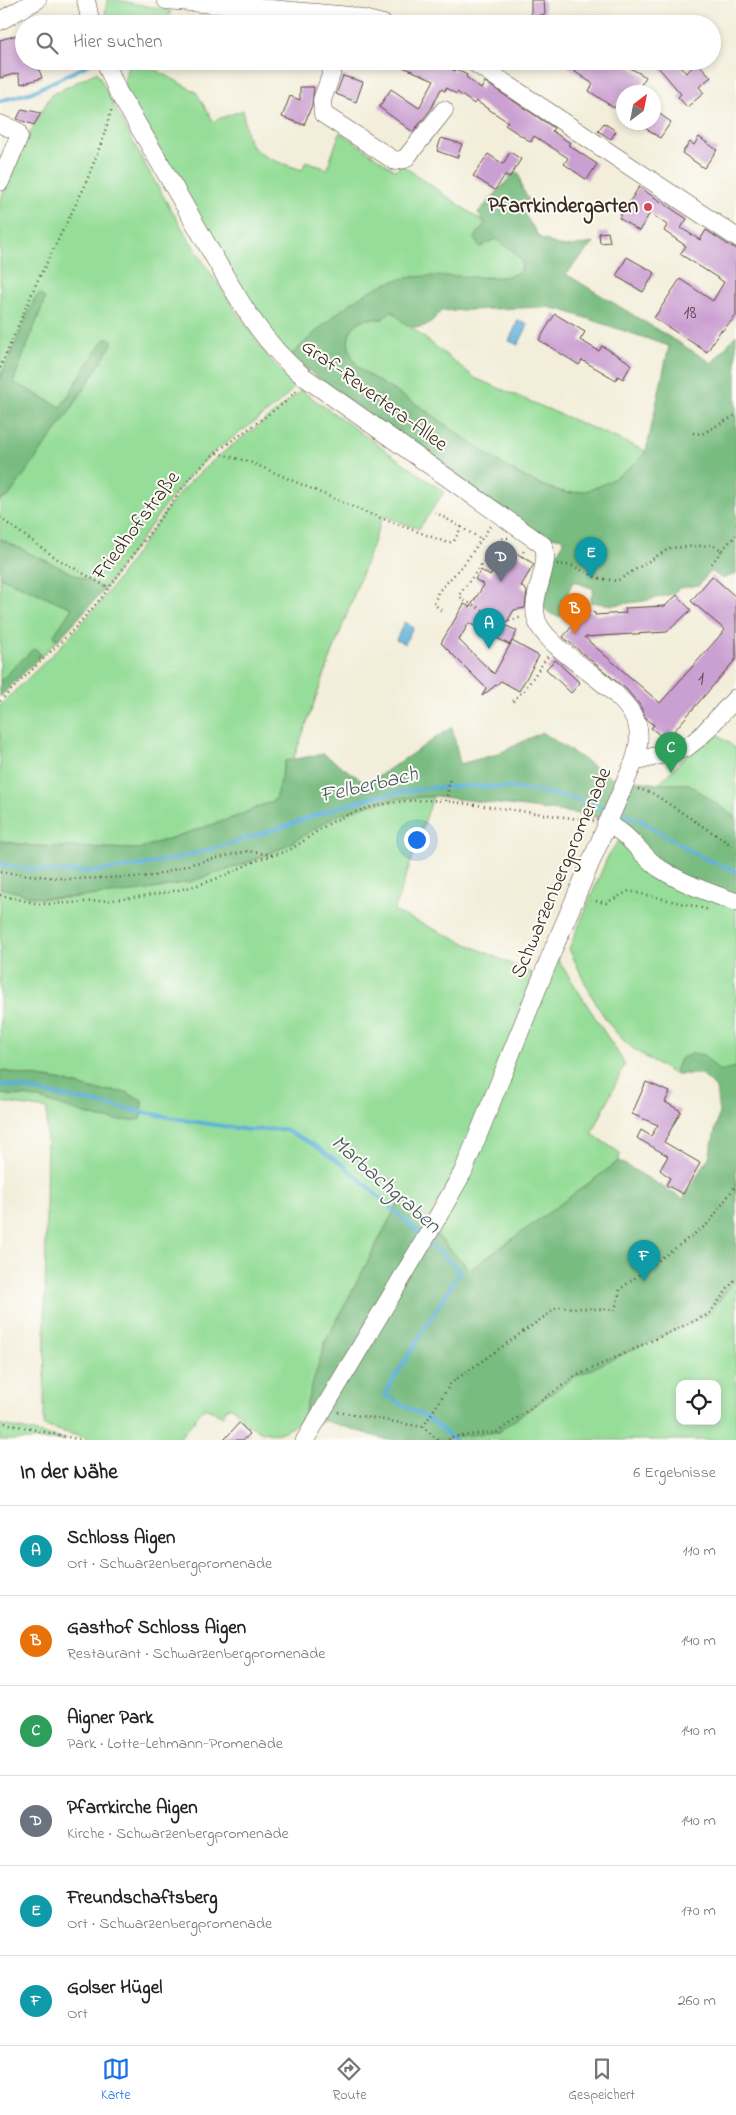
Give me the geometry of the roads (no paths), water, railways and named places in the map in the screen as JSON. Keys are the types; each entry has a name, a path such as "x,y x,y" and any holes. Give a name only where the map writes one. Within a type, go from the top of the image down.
{"street":[{"path":"0,21 37,0"},
{"path":"86,0 89,15"},
{"path":"173,0 234,3 317,15"},
{"name":"Graf-Revertera-Allee","path":"109,70 118,92 228,282 267,339 286,361 305,378 543,545 544,557 535,608 540,628"},
{"path":"333,70 322,100 323,114 395,161 405,159 444,110"},
{"path":"486,70 736,237"},
{"path":"0,124 17,131 19,136 0,182"},
{"name":"Schwarzenbergpromenade","path":"305,1440 424,1240 472,1152 555,945 634,762 639,745 638,726 633,715 621,700 540,628"},
{"path":"634,762 686,748 700,737 736,698"},
{"path":"611,814 620,831 651,862 666,872 736,902"}],"water":[{"path":"518,320 528,325 518,345 509,341"},
{"path":"404,622 413,627 405,644 396,640"}],"waterway":[{"path":"0,101 32,92 78,70"},
{"name":"Felberbach","path":"0,864 37,870 74,872 111,870 147,864 220,847 367,799 406,791 435,788 465,786 524,789 581,800 608,809"},
{"name":"Felberbach","path":"617,812 642,821 701,857 736,871"},
{"name":"Marbachgraben","path":"0,1084 189,1121 249,1130 283,1129 311,1143 345,1166 421,1235"},
{"name":"Marbachgraben","path":"428,1242 460,1271 384,1395 429,1419 455,1440"}],"place":[{"name":"Pfarrkindergarten","path":"648,207"},
{"name":"Freundschaftsberg","path":"591,578"},
{"name":"Pfarrkirche Aigen","path":"501,582"},
{"name":"Gasthof Schloss Aigen","path":"575,634"},
{"name":"Schloss Aigen","path":"489,649"},
{"name":"Aigner Park","path":"671,773"},
{"name":"Golser Hügel","path":"644,1281"}]}
